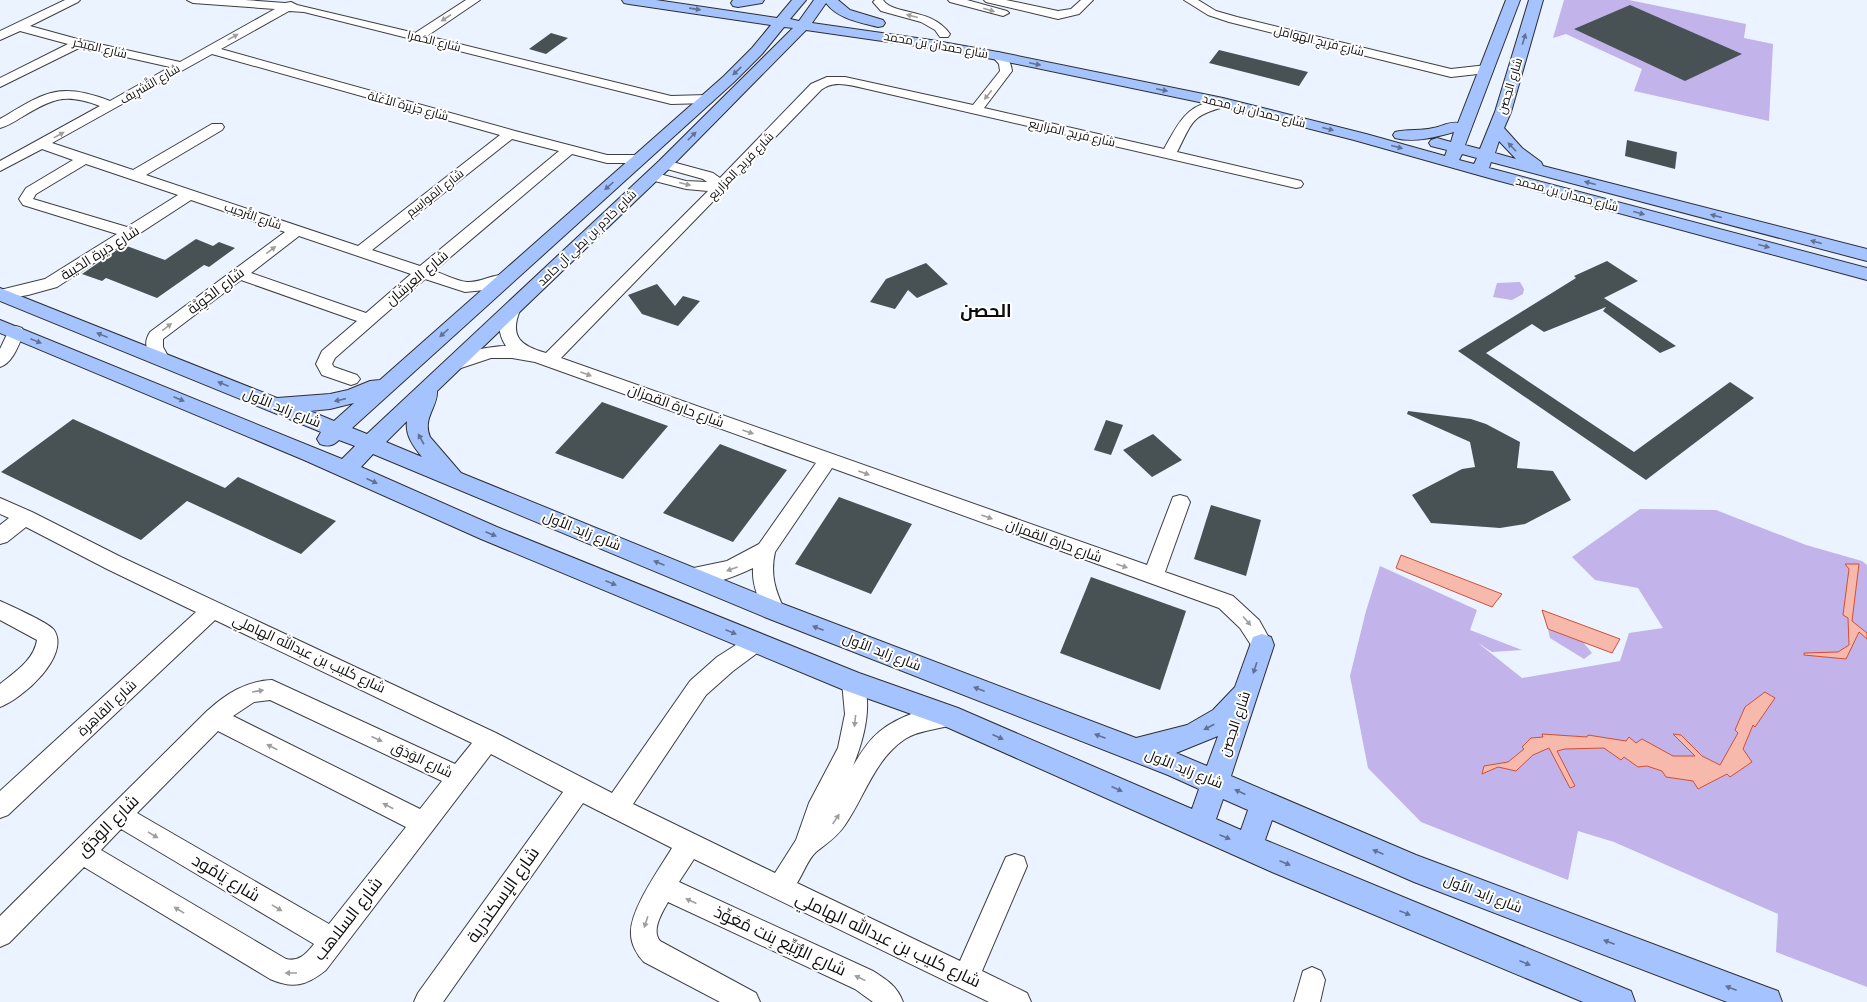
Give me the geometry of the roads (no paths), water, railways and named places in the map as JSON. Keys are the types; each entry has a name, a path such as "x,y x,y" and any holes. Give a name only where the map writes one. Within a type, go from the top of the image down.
{"main road":[{"name":"شارع حمدان بن محمد","path":"629,0 725,13 790,11"},
{"name":"شارع حمدان بن محمد","path":"718,0 790,11 808,19 859,32 998,56 1223,103 1453,155 1867,274"},
{"path":"738,3 757,0"},
{"name":"شارع خادم بن بطي آل حامد","path":"311,454 473,307 707,99 808,19 821,0"},
{"path":"831,0 843,11 878,23"},
{"name":"شارع الحِصن","path":"1453,155 1513,0"},
{"name":"شارع الحِصن","path":"1482,163 1497,129 1536,0"},
{"name":"شارع خادم بن بطي آل حامد","path":"345,469 431,385 455,364 658,170 764,54 790,11"},
{"path":"725,13 746,23 755,32 764,54 810,41 859,32"},
{"name":"شارع حمدان بن محمد","path":"808,19 878,23 1077,59 1268,102 1401,135 1453,155"},
{"path":"1401,135 1449,130 1467,120"},
{"path":"1497,129 1504,139 1523,157 1554,174"},
{"name":"شارع حمدان بن محمد","path":"1482,163 1554,174 1867,255"},
{"path":"1842,248 1867,239"},
{"name":"شارع زايد الأول","path":"1,295 372,444 775,611 1215,781 1414,868 1767,1002"},
{"path":"8,329 311,454 489,533 853,682 949,716 1249,847 1620,1002"},
{"path":"270,403 308,404 343,400 369,390 401,372"},
{"path":"431,385 419,416 417,431 424,444 456,479"},
{"name":"شارع الحِصن","path":"1200,826 1262,645"},
{"path":"1137,750 1177,741 1208,728 1226,715 1247,691"},
{"path":"1249,847 1264,803"}],"street":[{"path":"0,36 74,0"},
{"name":"شارع الحَمرا","path":"194,0 294,3 312,11 418,36 671,100 707,99"},
{"path":"418,36 474,0"},
{"path":"954,0 1003,13 1018,12 1023,8"},
{"path":"990,0 1052,15 1065,15 1074,12 1087,0"},
{"name":"شارع فريج الهوامل","path":"1190,0 1212,13 1233,20 1452,73 1479,91"},
{"path":"879,2 882,7 933,23 944,34"},
{"name":"شارع التَّشرِيف","path":"1,166 112,106 294,3"},
{"name":"شارع المِبخَر","path":"19,27 79,43 182,66"},
{"path":"0,83 79,43"},
{"name":"شارع جزيرة الأغلة","path":"210,50 510,134 606,159 640,159"},
{"path":"975,111 1006,71 1006,63 998,56"},
{"name":"شارع فريج الهوامل","path":"1452,73 1487,69"},
{"name":"شارع فريج المزاريع","path":"549,360 820,84 831,80 844,81 1296,184"},
{"path":"0,124 48,98 66,94 81,95 112,106"},
{"name":"شارع الحَمرا","path":"671,100 691,114"},
{"path":"1169,154 1190,115 1203,107 1223,103"},
{"path":"134,176 217,128"},
{"name":"شارع المَواسِم","path":"360,252 510,134"},
{"name":"شارع التَّرحِيب","path":"41,144 465,287 485,285 504,280"},
{"name":"شارع العِرشان","path":"351,380 328,371 324,364 328,355 422,273 570,149"},
{"path":"84,159 31,191 27,195 26,199 28,202 130,233"},
{"name":"شارع جزيرة الأغلة","path":"606,159 624,173"},
{"name":"شارع دَيرة الحَيبة","path":"1,295 28,290 51,283 190,194"},
{"name":"شارع الحُوِيَّة","path":"161,358 153,345 153,341 156,336 297,230"},
{"path":"240,274 368,319"},
{"path":"465,287 472,298 473,307"},
{"name":"شارع حارة القمزان","path":"512,310 506,326 507,334 516,348 1226,602 1249,623 1258,635 1262,645"},
{"path":"0,361 10,348 8,329"},
{"name":"شارع حارة القمزان","path":"455,364 483,354 497,352 525,352"},
{"path":"775,611 766,597 762,581 762,565 766,550 828,460"},
{"path":"1153,576 1180,502"},
{"name":"شارع كليب بن عبدالله الهاملي","path":"0,505 114,563 488,740 616,808 1018,1002"},
{"path":"0,536 24,517"},
{"path":"691,576 723,572 744,564 766,550"},
{"name":"شارع القاهِرة","path":"0,807 213,609"},
{"path":"0,610 45,634 48,640 46,654 39,663 0,697"},
{"path":"616,808 698,688 725,664 756,642"},
{"name":"شارع كليب بن عبدالله الهاملي","path":"808,844 809,833 817,811 849,748 856,714 853,682"},
{"name":"شارع الوَدَق","path":"0,934 220,714 235,700 248,693 261,690 272,690 458,777"},
{"path":"220,714 423,823"},
{"name":"شارع كليب بن عبدالله الهاملي","path":"780,888 808,844 833,824 869,758 878,746 903,727 918,721 949,716"},
{"name":"شارع السلاهب","path":"82,852 285,973 293,974 301,972 317,961 488,740"},
{"name":"شارع الإسكندرية","path":"427,1002 579,789"},
{"name":"شارع يَامُود","path":"119,815 328,947"},
{"path":"689,844 646,920 644,938 647,946 653,953 747,1002"},
{"path":"966,977 1015,866"},
{"name":"شارع الرُّبَيِّع بِنت مُعَوِّذ","path":"664,888 864,980 882,992 890,1002"}],"district":[{"name":"الحصن","path":"986,311"}]}
